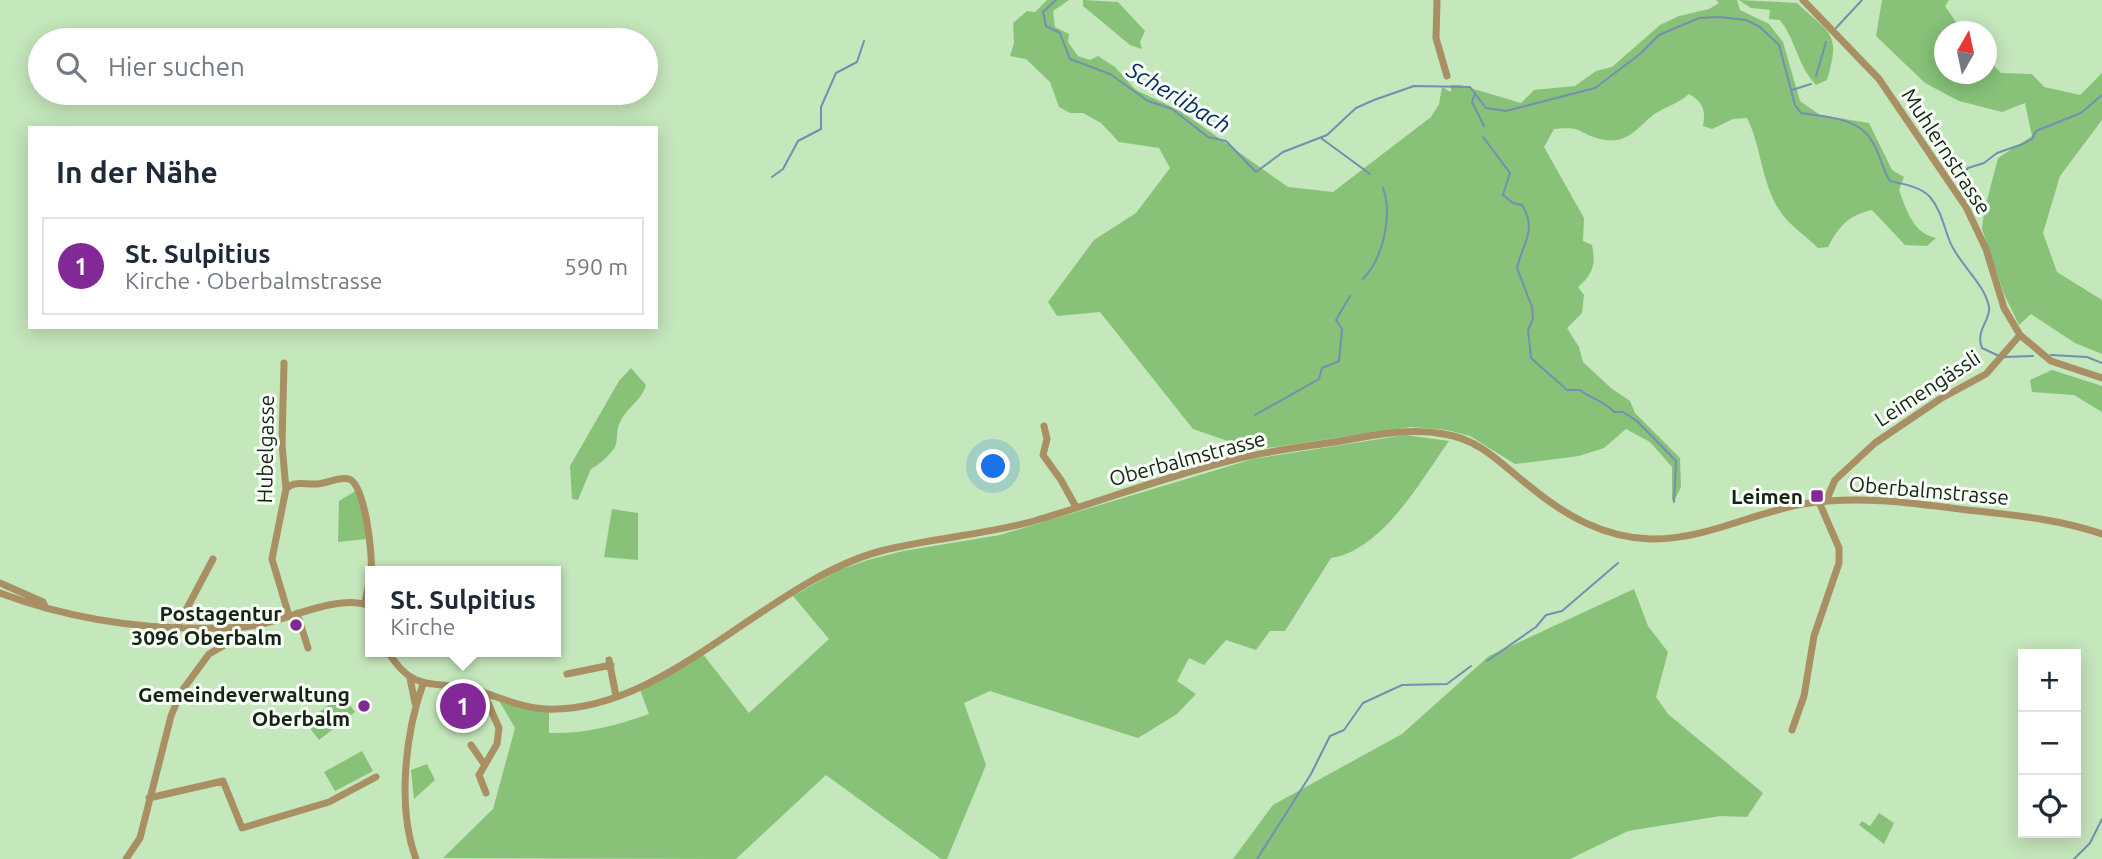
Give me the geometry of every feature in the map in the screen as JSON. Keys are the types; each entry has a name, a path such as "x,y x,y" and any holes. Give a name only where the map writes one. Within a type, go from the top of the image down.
{"street":[{"path":"1437,0 1436,38 1447,75"},
{"name":"Muhlernstrasse","path":"1803,0 1879,79 1966,207 1986,249 2004,308 2020,335 2051,361 2102,378"},
{"name":"Leimengässli","path":"1823,501 1835,480 1875,443 1940,399 1986,374 2020,335"},
{"name":"Hubelgasse","path":"284,363 282,444 286,489 272,559 308,648"},
{"path":"1044,426 1046,439 1043,455 1062,480 1076,508"},
{"name":"Oberbalmstrasse","path":"392,657 410,678 423,684 483,692 548,709 616,696 653,680 840,566 882,551 983,534 1241,457 1419,430 1455,436 1476,443 1561,509 1587,525 1627,537 1664,538 1697,534 1782,509 1823,501 1897,502 2028,517 2102,534"},
{"path":"285,475 295,483"},
{"path":"286,489 295,483 320,484 349,479 356,485 362,497 370,566"},
{"path":"1792,730 1804,696 1814,636 1835,583 1839,563 1839,548 1823,501"},
{"path":"177,627 213,559"},
{"path":"0,583 43,601 46,608"},
{"path":"0,593 46,608 115,622 177,627 260,625 293,614 365,605"},
{"path":"125,859 140,838 171,716 181,692 209,654 234,640 237,627"},
{"path":"567,674 610,663 616,696"},
{"path":"410,678 416,714 406,753 405,772 411,841 416,859"},
{"path":"415,703 423,684"},
{"path":"483,692 499,728 496,744 479,778 486,793"},
{"path":"471,745 484,764"},
{"path":"149,798 223,781 242,828 329,802 376,777"}],"green space":[{"path":"1047,0 1069,0 1053,11 1055,27 1069,34 1068,42 1078,56 1090,60 1098,56 1115,67 1136,90 1182,112 1288,187 1333,192 1431,117 1439,104 1442,87 1451,92 1451,85 1460,85 1521,103 1534,90 1575,86 1596,71 1612,67 1660,25 1679,16 1709,9 1719,3 1716,0 1737,0 1740,10 1769,24 1783,42 1800,101 1820,115 1869,123 1892,170 1904,177 1899,190 1912,220 1922,231 1936,238 1927,246 1905,245 1872,210 1851,218 1836,233 1828,247 1818,248 1790,223 1778,208 1767,183 1747,118 1733,119 1712,129 1703,126 1702,107 1698,100 1689,94 1656,113 1619,140 1592,137 1571,128 1554,129 1544,147 1584,218 1583,241 1592,245 1594,258 1590,273 1578,287 1584,295 1582,313 1567,328 1579,347 1583,362 1611,388 1630,401 1635,413 1680,458 1681,487 1675,499 1672,501 1672,467 1650,442 1626,429 1604,448 1579,456 1515,464 1470,436 1447,430 1411,427 1254,450 1193,429 1100,312 1057,316 1048,302 1094,240 1136,213 1170,168 1159,148 1119,142 1101,123 1083,113 1070,113 1059,107 1050,82 1026,59 1010,56 1014,43 1013,23 1027,11 1035,12"},
{"path":"1083,0 1118,2 1145,31 1140,42 1142,49 1130,45 1083,6"},
{"path":"1739,0 1797,3 1818,22 1833,43 1827,80 1816,85 1780,20 1769,19 1770,10 1751,8"},
{"path":"1882,0 1949,0 1945,6 1955,21 1934,21 1934,84 1997,84 1997,69 2001,73 2032,74 2044,87 2080,95 2102,73 2102,120 2060,176 2043,233 2057,272 2102,300 2102,354 2075,343 2031,314 2019,325 2004,294 1982,229 1998,158 2032,136 2025,103 2002,112 1959,101 1925,83 1876,36"},
{"path":"631,368 646,385 644,391 622,419 615,447 591,469 578,500 572,499 570,466 619,381"},
{"path":"2052,370 2102,386 2102,412 2074,395 2032,392 2030,380"},
{"path":"1405,435 1449,441 1399,511 1367,542 1350,552 1331,558 1285,631 1270,631 1256,650 1226,640 1204,665 1189,658 1177,681 1196,694 1177,714 1138,738 990,691 964,703 986,765 947,859 941,859 826,775 736,859 443,858 493,809 515,728 498,699 549,711 549,733 600,728 649,714 640,690 702,653 749,713 829,639 793,596 839,570 903,551 1000,535 1253,459"},
{"path":"357,490 367,539 338,542 339,501"},
{"path":"612,509 638,513 638,560 604,557"},
{"path":"1634,589 1648,626 1668,652 1656,697 1668,714 1763,793 1747,817 1720,816 1628,831 1570,859 1233,859 1273,805 1402,734 1489,656"},
{"path":"342,694 355,712 319,740 306,723"},
{"path":"362,751 373,771 335,791 324,772"},
{"path":"427,764 435,780 414,799 411,770"},
{"path":"1879,813 1894,823 1884,844 1859,825 1862,821 1870,826"}],"waterway":[{"name":"Scherlibach","path":"1056,0 1043,12 1046,26 1060,33 1070,59 1110,74 1148,101 1172,109 1208,137 1226,141 1256,172 1283,152 1327,135 1356,108 1414,86 1470,87 1486,108 1506,111 1595,88 1640,54 1659,35 1699,18 1746,20 1760,27 1779,45 1795,105 1801,113 1831,117 1859,127 1875,146 1890,181 1917,188 1934,202 1954,250 1987,299 1989,312 1980,336 1982,348 1999,356"},
{"path":"1836,28 1862,0"},
{"path":"772,177 783,169 798,141 821,129 821,107 836,73 857,62 864,41"},
{"path":"1816,76 1826,42"},
{"path":"1792,90 1811,84"},
{"path":"1475,93 1472,102 1484,126"},
{"path":"1957,180 1968,168 2032,139 2036,131 2081,113 2102,95"},
{"path":"1483,137 1510,173 1503,195 1513,203 1522,205 1529,222 1517,268 1532,307 1533,319 1528,330 1531,358 1567,390 1580,390 1614,412 1623,412 1637,421 1676,461 1674,502"},
{"path":"1321,138 1370,174"},
{"path":"1363,279 1376,260 1384,236 1387,211 1383,188"},
{"path":"1255,415 1319,379 1322,368 1339,361 1342,329 1336,320 1350,296"},
{"name":"Scherlibach","path":"2051,355 2087,357 2102,363"},
{"name":"Scherlibach","path":"2004,357 2033,356"},
{"path":"1487,661 1536,627 1546,615 1562,611 1618,563"},
{"path":"1257,859 1311,774 1330,736 1344,730 1363,703 1402,685 1447,684 1471,666"},
{"path":"2074,859 2090,843 2102,819"}],"place":[{"name":"Leimen","path":"1817,496"},
{"name":"Postagentur 3096 Oberbalm","path":"296,625"},
{"name":"Gemeindeverwaltung Oberbalm","path":"364,706"},
{"name":"St. Sulpitius","path":"463,706"}]}
